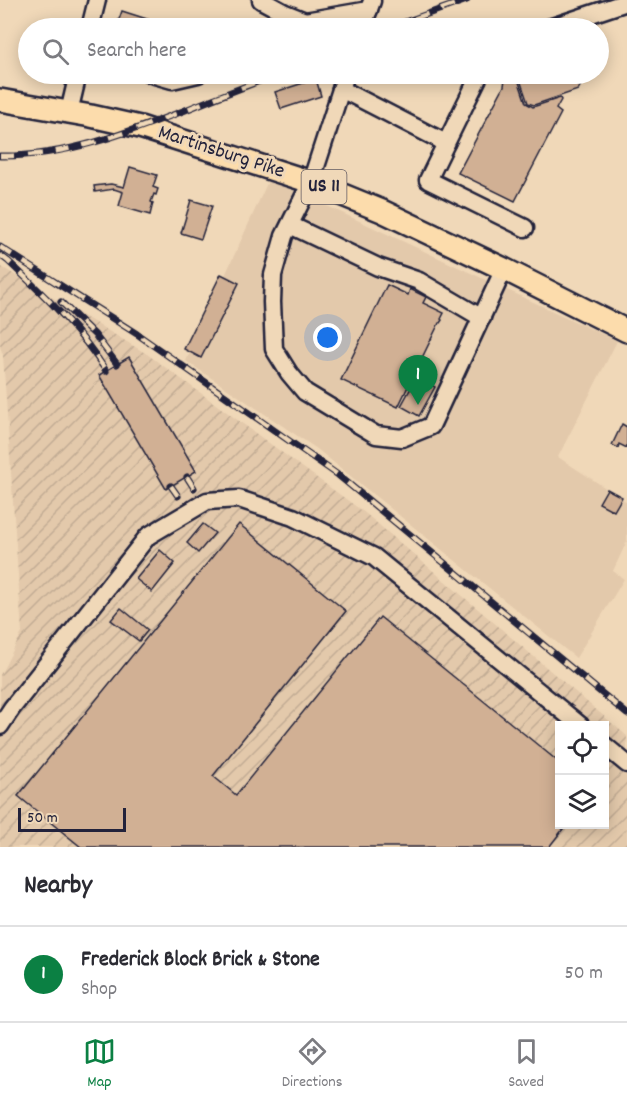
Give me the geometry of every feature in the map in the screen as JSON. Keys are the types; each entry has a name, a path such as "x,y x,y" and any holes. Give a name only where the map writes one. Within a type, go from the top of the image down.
{"main road":[{"name":"Martinsburg Pike","path":"0,99 151,131 311,182 382,211 627,331"}],"street":[{"path":"92,18 97,0"},
{"path":"261,0 290,18"},
{"path":"579,18 627,2"},
{"path":"324,18 370,5"},
{"path":"69,112 76,84"},
{"path":"343,84 311,182 284,236 273,275 274,349 305,392 376,435 402,438 431,426 504,269"},
{"path":"349,84 446,142"},
{"path":"475,84 428,180 525,228"},
{"path":"290,225 378,267 419,281 482,318"},
{"path":"0,726 148,536 207,501 239,499 293,517 374,557 575,721"},
{"path":"609,749 627,764"}],"shaded area":[{"path":"269,179 617,341 558,457 627,502 627,541 613,571 624,579 576,658 317,449 186,361"},
{"path":"0,266 147,354 365,513 627,736 627,847 0,847 0,675 22,633 3,355 0,347"}],"building":[{"path":"122,11 144,18 120,18"},
{"path":"300,84 317,84 321,96 281,109 275,92"},
{"path":"504,84 520,84 526,103 533,107 560,98 561,100 556,109 561,113 515,201 458,173"},
{"path":"521,84 581,84 578,90 534,105 528,103"},
{"path":"130,167 157,175 153,187 158,189 151,202 153,203 150,215 119,206 123,192 114,189 95,192 94,186 111,184 124,187"},
{"path":"191,200 212,206 201,239 181,233"},
{"path":"221,274 239,283 201,358 184,349"},
{"path":"387,285 408,295 410,289 426,297 423,303 444,313 398,407 341,380"},
{"path":"129,357 196,471 166,489 99,375"},
{"path":"417,377 435,387 419,416 401,406"},
{"path":"622,424 627,427 627,448 619,444 618,448 612,445"},
{"path":"607,489 622,497 614,511 599,503"},
{"path":"203,524 215,533 198,553 187,543"},
{"path":"239,524 346,611 213,776 236,795 380,617 555,759 555,829 563,829 549,847 81,847 18,796"},
{"path":"160,550 175,563 152,592 136,579"},
{"path":"121,608 148,630 139,641 111,620"}],"railway":[{"path":"416,18 467,0"},
{"path":"0,156 47,153 93,142 139,128 252,84"},
{"path":"0,247 137,334 338,475 627,714"},
{"path":"0,255 61,313 106,371"},
{"path":"61,302 95,335 117,364"},
{"path":"187,477 194,488"},
{"path":"171,486 178,496"}],"place":[{"name":"Frederick Block Brick & Stone","path":"418,405"}]}
